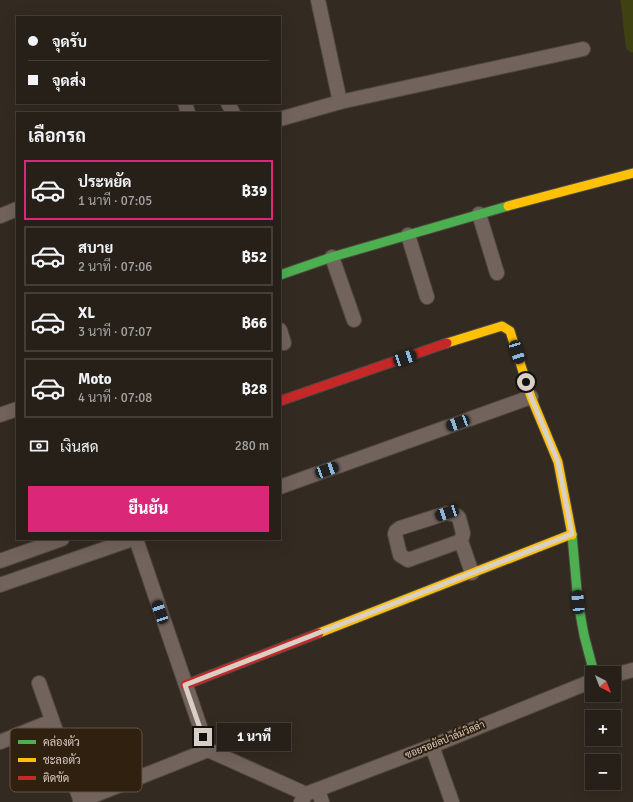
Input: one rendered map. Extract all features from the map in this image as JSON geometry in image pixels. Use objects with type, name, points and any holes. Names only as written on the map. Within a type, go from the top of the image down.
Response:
[{"type":"street","points":[[318,0],[340,102]]},
{"type":"street","points":[[281,119],[340,102],[583,49]]},
{"type":"street","points":[[281,275],[332,257],[479,214],[631,173]]},
{"type":"street","points":[[0,216],[16,209]]},
{"type":"street","points":[[479,214],[497,273]]},
{"type":"street","points":[[408,235],[427,297]]},
{"type":"street","points":[[332,257],[354,320]]},
{"type":"street","points":[[281,401],[480,332],[502,326],[507,328],[513,336],[531,397],[558,462],[572,534],[578,602],[584,635],[592,666]]},
{"type":"street","points":[[281,486],[531,397]]},
{"type":"street","points":[[0,415],[16,409]]},
{"type":"street","points":[[461,541],[408,560],[400,555],[394,534],[400,528],[451,513],[458,518],[463,533],[461,541],[472,573]]},
{"type":"street","points":[[185,685],[572,534]]},
{"type":"street","points":[[0,561],[59,540]]},
{"type":"street","points":[[0,585],[131,540]]},
{"type":"street","points":[[134,540],[208,750],[311,797]]},
{"type":"street","points":[[621,673],[633,670]]},
{"type":"street","points":[[39,683],[54,728]]},
{"type":"street","name":"ซอยรอยัลปาล์มวิลล่า","points":[[311,797],[585,684]]},
{"type":"street","points":[[35,728],[52,721]]},
{"type":"street","points":[[0,742],[10,738]]},
{"type":"street","points":[[432,746],[452,802]]},
{"type":"street","points":[[142,776],[208,750]]},
{"type":"street","points":[[80,801],[103,792]]},
{"type":"waterway","points":[[628,0],[633,45]]},
{"type":"traffic: fast","points":[[281,275],[332,257],[508,206]]},
{"type":"traffic: fast","points":[[572,535],[578,602],[584,635],[592,666]]},
{"type":"traffic: slow","points":[[508,206],[633,173]]},
{"type":"traffic: slow","points":[[447,343],[502,326],[510,331],[531,397],[558,462],[572,535]]},
{"type":"traffic: slow","points":[[319,633],[572,534]]},
{"type":"traffic: jam","points":[[281,401],[447,343]]},
{"type":"traffic: jam","points":[[185,685],[319,633]]},
{"type":"route","points":[[203,737],[185,685],[572,534],[558,462],[526,382]]}]
